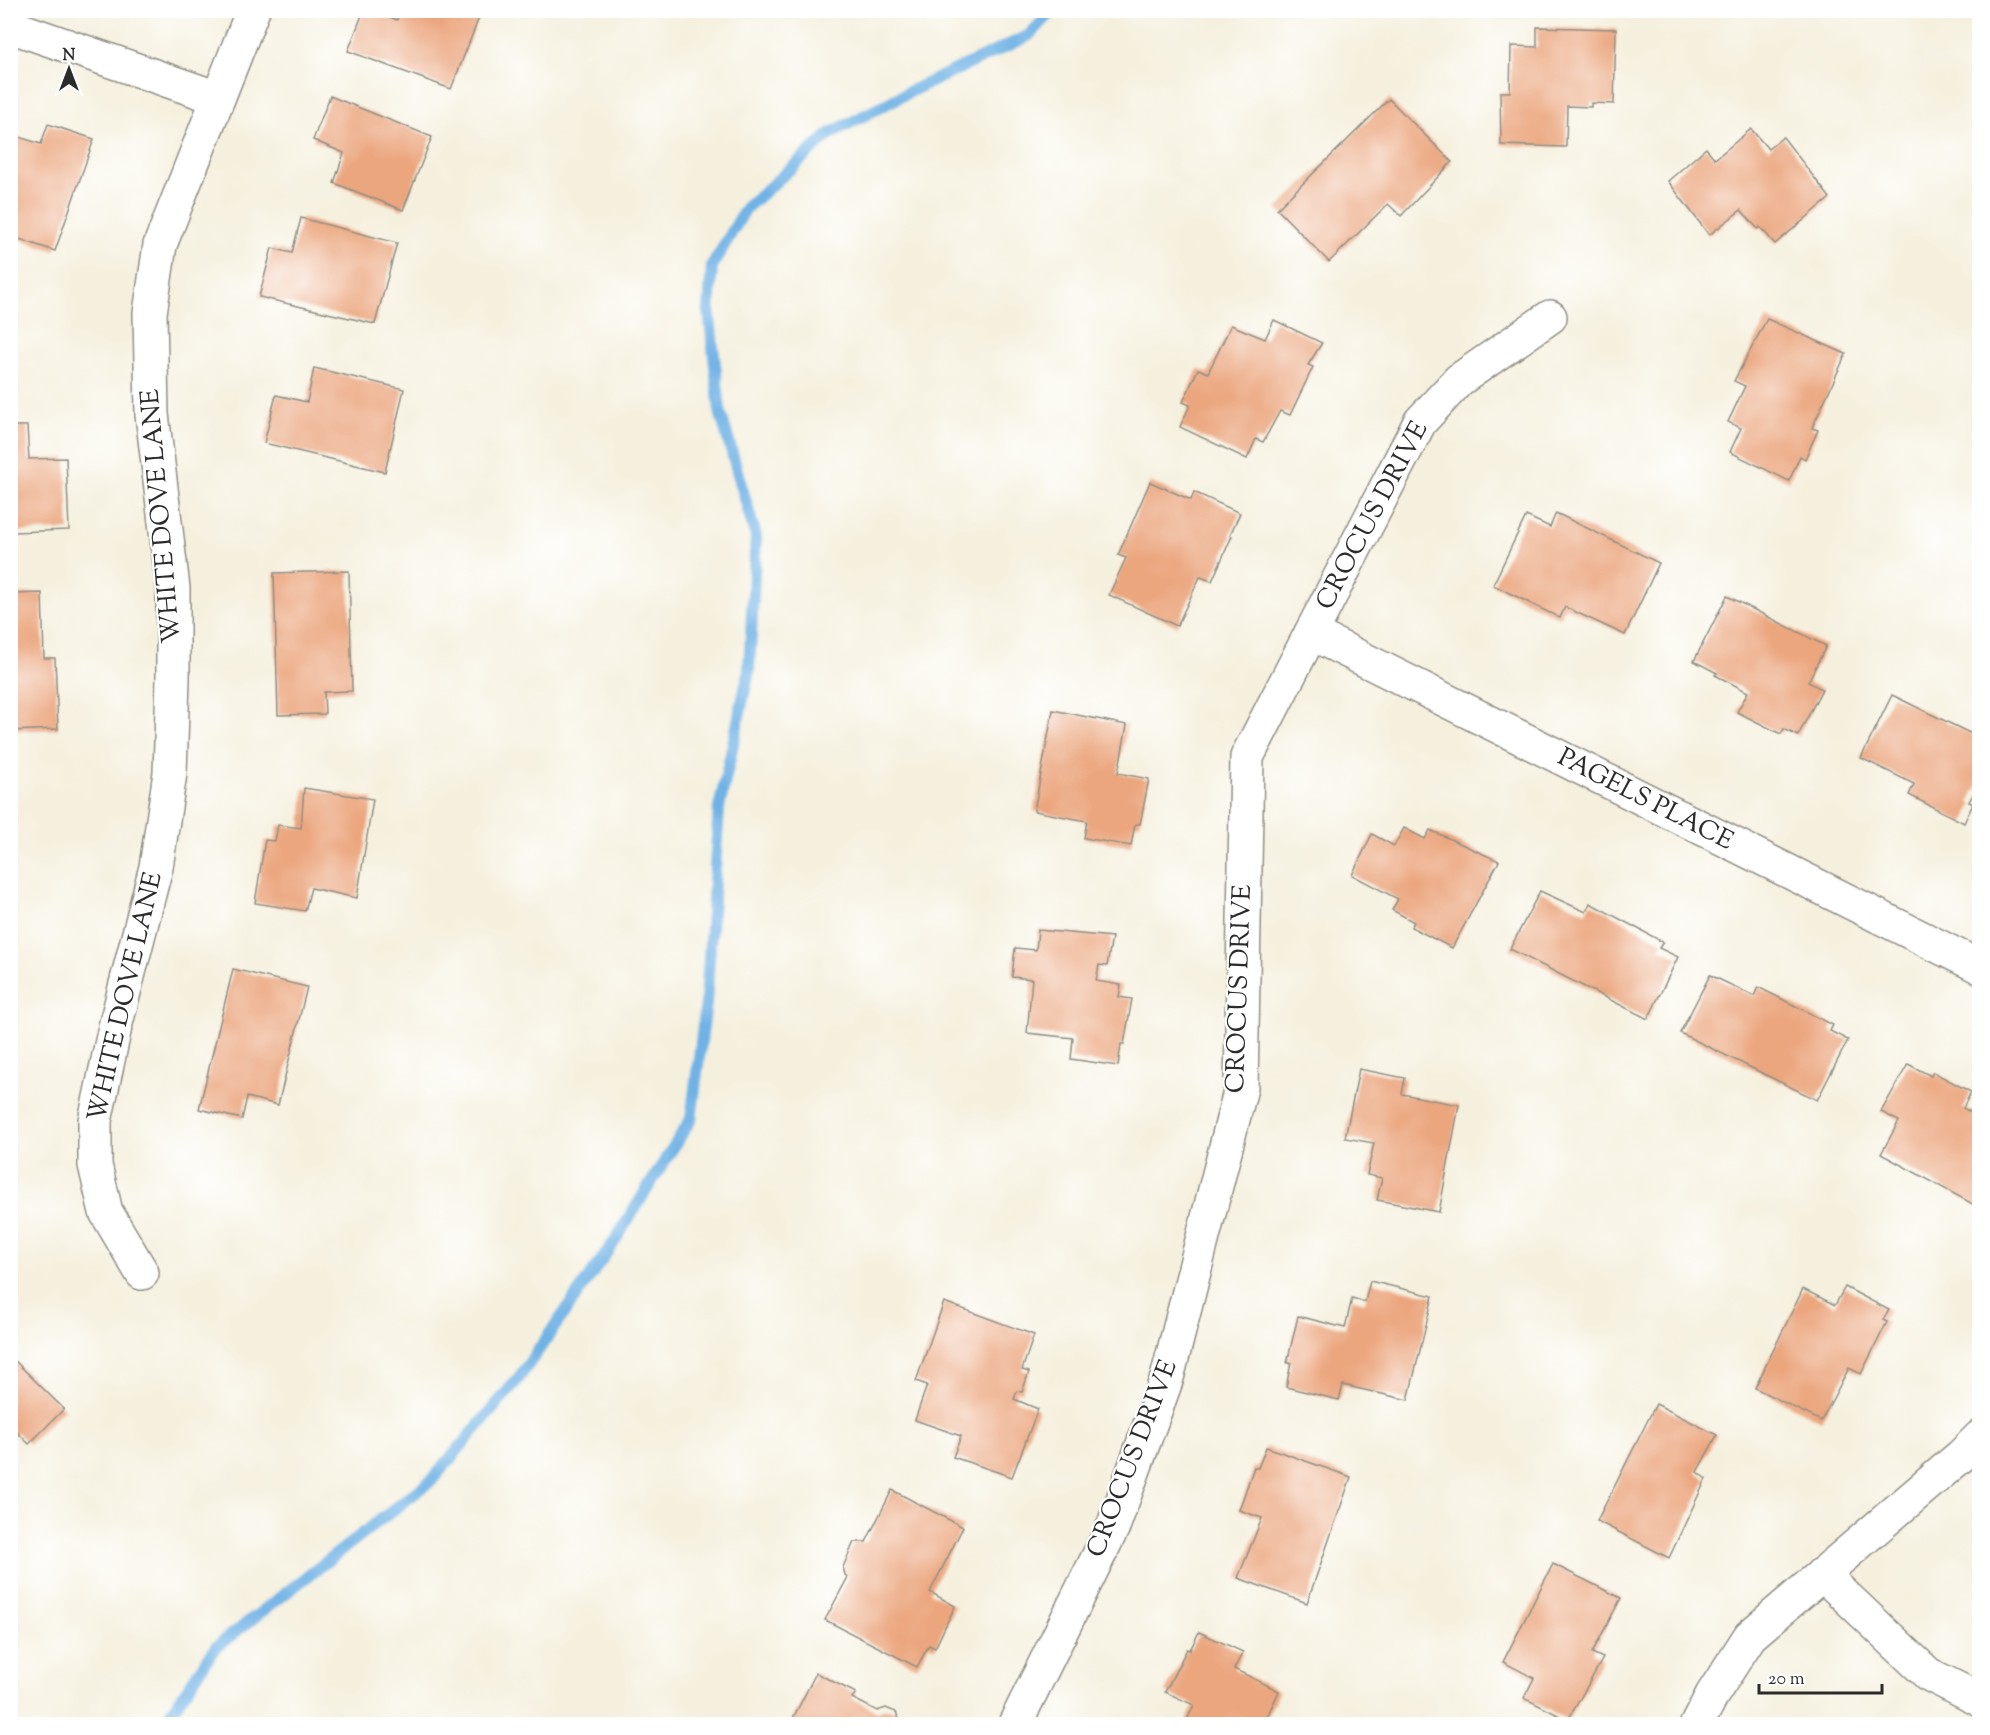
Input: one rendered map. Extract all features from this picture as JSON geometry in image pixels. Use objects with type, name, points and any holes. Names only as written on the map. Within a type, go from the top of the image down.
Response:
[{"type":"street","name":"WHITE DOVE LANE","points":[[142,1273],[106,1212],[95,1165],[95,1121],[115,1027],[156,867],[170,773],[173,588],[152,414],[150,313],[160,245],[253,10]]},
{"type":"street","points":[[10,26],[218,98]]},
{"type":"street","name":"CROCUS DRIVE","points":[[1016,1725],[1113,1527],[1167,1378],[1241,1088],[1246,757],[1420,422],[1459,380],[1550,317]]},
{"type":"street","name":"PAGELS PLACE","points":[[1311,633],[1980,967]]},
{"type":"street","points":[[1697,1725],[1712,1695],[1750,1636],[1962,1455],[1980,1437]]},
{"type":"street","points":[[1822,1574],[1928,1674],[1980,1700]]},
{"type":"building","points":[[364,10],[373,10],[397,20],[401,10],[470,10],[480,15],[451,89],[348,51]]},
{"type":"building","points":[[1537,27],[1616,29],[1614,104],[1591,103],[1591,107],[1567,106],[1566,147],[1501,145],[1500,92],[1510,92],[1511,46],[1537,47]]},
{"type":"building","points":[[330,96],[432,137],[403,210],[334,183],[344,153],[313,140]]},
{"type":"building","points":[[1389,99],[1452,162],[1401,216],[1388,204],[1329,262],[1277,209]]},
{"type":"building","points":[[48,124],[94,139],[55,251],[10,236],[10,134],[41,144]]},
{"type":"building","points":[[1751,129],[1768,149],[1783,137],[1830,198],[1775,244],[1741,210],[1709,235],[1668,181],[1706,148],[1715,159]]},
{"type":"building","points":[[301,218],[397,243],[375,324],[259,297],[272,248],[292,253]]},
{"type":"building","points":[[1767,319],[1846,354],[1812,428],[1818,430],[1805,459],[1800,456],[1789,481],[1730,452],[1741,428],[1728,422],[1745,386],[1734,381]]},
{"type":"building","points":[[1274,320],[1322,343],[1308,365],[1313,367],[1290,415],[1280,411],[1263,442],[1256,439],[1247,459],[1180,427],[1190,405],[1183,402],[1198,369],[1208,373],[1231,325],[1265,339]]},
{"type":"building","points":[[314,368],[404,389],[385,472],[264,443],[276,395],[307,402]]},
{"type":"building","points":[[10,426],[27,426],[29,459],[66,458],[69,530],[14,532],[13,516],[10,516]]},
{"type":"building","points":[[1150,482],[1191,500],[1194,492],[1240,513],[1212,581],[1200,577],[1177,626],[1109,595],[1126,558],[1118,555]]},
{"type":"building","points":[[1556,513],[1659,563],[1625,635],[1565,607],[1560,618],[1493,585],[1526,516],[1550,527]]},
{"type":"building","points":[[349,571],[352,691],[324,692],[325,714],[278,715],[274,573]]},
{"type":"building","points":[[42,593],[44,658],[55,658],[58,729],[10,731],[10,594]]},
{"type":"building","points":[[1727,596],[1826,646],[1808,682],[1822,689],[1798,736],[1784,729],[1781,734],[1737,712],[1748,692],[1694,661]]},
{"type":"building","points":[[1892,695],[1980,738],[1980,781],[1969,802],[1973,804],[1964,823],[1909,795],[1914,784],[1861,758]]},
{"type":"building","points":[[1053,710],[1127,725],[1118,773],[1149,779],[1140,824],[1135,824],[1131,846],[1084,838],[1087,821],[1034,811]]},
{"type":"building","points":[[304,788],[373,799],[357,898],[311,888],[305,911],[255,903],[265,840],[275,841],[278,825],[301,828]]},
{"type":"building","points":[[1404,828],[1425,839],[1430,830],[1499,861],[1452,948],[1411,927],[1414,922],[1392,910],[1398,899],[1352,875],[1372,834],[1394,846]]},
{"type":"building","points":[[1540,891],[1586,912],[1590,903],[1663,942],[1659,948],[1678,957],[1648,1019],[1510,949]]},
{"type":"building","points":[[1038,930],[1112,937],[1107,966],[1099,965],[1096,981],[1121,985],[1119,997],[1132,999],[1118,1066],[1071,1059],[1073,1038],[1027,1033],[1032,979],[1012,977],[1015,948],[1036,950]]},
{"type":"building","points":[[233,969],[307,987],[278,1105],[247,1097],[242,1119],[199,1109]]},
{"type":"building","points":[[1710,975],[1754,996],[1758,987],[1833,1025],[1830,1031],[1848,1040],[1817,1100],[1680,1033]]},
{"type":"building","points":[[1908,1064],[1931,1076],[1933,1072],[1971,1092],[1963,1108],[1980,1117],[1980,1208],[1881,1154],[1899,1121],[1881,1112]]},
{"type":"building","points":[[1359,1069],[1405,1078],[1402,1094],[1459,1105],[1439,1212],[1377,1200],[1382,1178],[1367,1175],[1374,1143],[1345,1138]]},
{"type":"building","points":[[1370,1281],[1433,1296],[1408,1400],[1343,1385],[1339,1400],[1286,1387],[1291,1363],[1287,1363],[1298,1316],[1345,1328],[1352,1298],[1365,1302]]},
{"type":"building","points":[[1845,1287],[1889,1310],[1883,1320],[1887,1322],[1861,1374],[1849,1368],[1821,1421],[1755,1388],[1803,1289],[1835,1305]]},
{"type":"building","points":[[944,1302],[1034,1335],[1022,1370],[1029,1372],[1022,1392],[1017,1391],[1014,1399],[1038,1409],[1012,1477],[953,1457],[961,1436],[915,1420],[927,1385],[916,1381]]},
{"type":"building","points":[[14,1360],[64,1409],[29,1444],[17,1432],[10,1439],[10,1364]]},
{"type":"building","points":[[1656,1404],[1717,1435],[1697,1472],[1706,1479],[1669,1558],[1597,1521]]},
{"type":"building","points":[[1266,1447],[1351,1477],[1307,1603],[1238,1578],[1262,1518],[1239,1510],[1254,1467],[1258,1468]]},
{"type":"building","points":[[892,1490],[963,1527],[930,1592],[955,1606],[935,1648],[929,1645],[917,1667],[825,1620],[848,1577],[843,1567],[854,1542],[866,1542]]},
{"type":"building","points":[[1553,1564],[1621,1598],[1592,1653],[1603,1658],[1568,1720],[1524,1698],[1534,1678],[1503,1662]]},
{"type":"building","points":[[1199,1632],[1243,1652],[1234,1669],[1279,1691],[1267,1717],[1277,1722],[1276,1724],[1185,1724],[1194,1705],[1165,1692],[1187,1649],[1190,1650]]},
{"type":"building","points":[[816,1673],[856,1693],[852,1698],[877,1711],[886,1708],[896,1712],[899,1719],[898,1724],[790,1724]]},
{"type":"waterway","points":[[163,1724],[216,1647],[432,1480],[518,1379],[612,1245],[691,1119],[706,1003],[719,808],[749,671],[756,537],[720,411],[709,310],[712,266],[746,208],[831,133],[909,92],[1028,36],[1054,10]]}]
